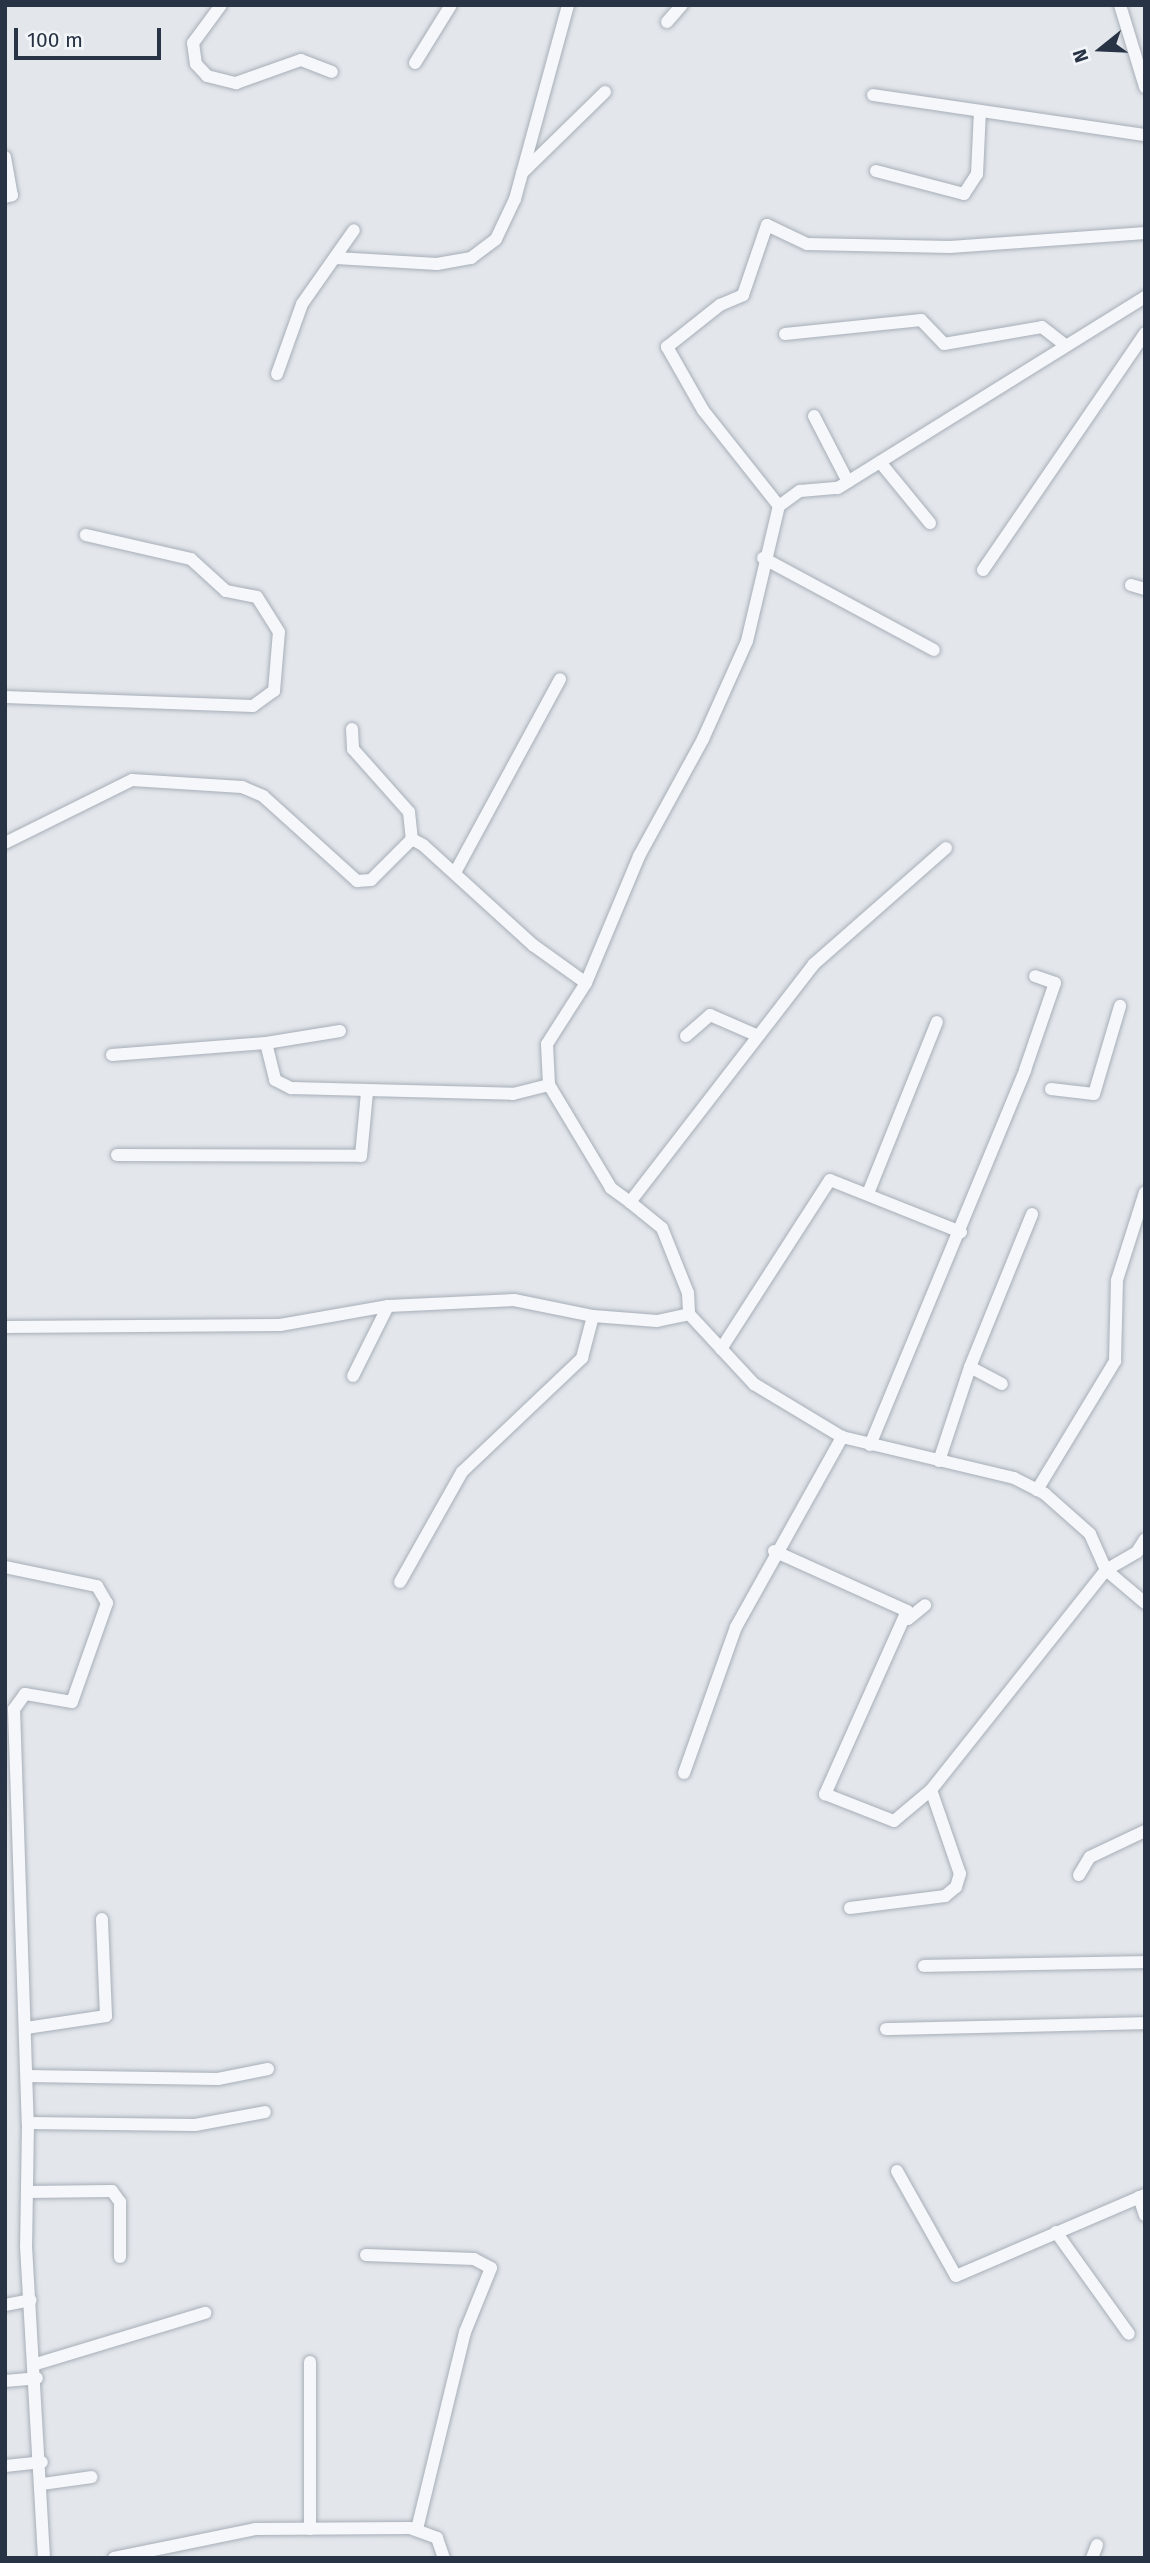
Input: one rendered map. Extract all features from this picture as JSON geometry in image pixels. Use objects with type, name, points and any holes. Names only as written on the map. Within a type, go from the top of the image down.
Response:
[{"type":"street","points":[[221,5],[193,43],[196,64],[207,76],[236,83],[301,60],[332,72]]},
{"type":"street","points":[[415,63],[451,5]]},
{"type":"street","points":[[336,258],[437,264],[471,258],[508,221],[568,5]]},
{"type":"street","points":[[667,22],[682,5]]},
{"type":"street","points":[[1120,5],[1127,46],[1145,87]]},
{"type":"street","points":[[522,173],[605,92]]},
{"type":"street","points":[[873,95],[1145,135]]},
{"type":"street","points":[[876,170],[964,194],[977,174],[980,111]]},
{"type":"street","points":[[5,157],[12,195],[5,197]]},
{"type":"street","points":[[779,506],[703,410],[667,347],[720,304],[743,295],[767,225],[807,244],[950,247],[1145,233]]},
{"type":"street","points":[[277,374],[302,304],[354,230]]},
{"type":"street","points":[[1145,297],[1064,344],[848,482],[824,493],[800,491],[779,506],[763,558],[747,641],[704,739],[639,856],[586,983],[547,1044],[549,1085],[611,1188],[662,1228],[688,1293],[689,1314],[754,1384],[842,1437],[939,1461],[1037,1490],[1090,1534],[1106,1570],[1145,1603]]},
{"type":"street","points":[[785,334],[921,320],[944,344],[1042,327],[1064,344]]},
{"type":"street","points":[[983,570],[1145,333]]},
{"type":"street","points":[[814,416],[848,482]]},
{"type":"street","points":[[880,462],[930,523]]},
{"type":"street","points":[[5,697],[253,706],[274,691],[279,632],[257,597],[226,591],[191,559],[86,536]]},
{"type":"street","points":[[763,558],[934,650]]},
{"type":"street","points":[[1131,585],[1145,589]]},
{"type":"street","points":[[457,869],[560,679]]},
{"type":"street","points":[[352,729],[353,749],[409,812],[412,839],[457,869],[533,945],[586,983]]},
{"type":"street","points":[[5,843],[132,780],[255,790],[364,883],[412,839]]},
{"type":"street","points":[[630,1202],[814,964],[946,848]]},
{"type":"street","points":[[870,1445],[961,1232],[1055,983],[1035,976]]},
{"type":"street","points":[[1051,1090],[1094,1094],[1119,1006]]},
{"type":"street","points":[[686,1036],[710,1015],[758,1036]]},
{"type":"street","points":[[869,1191],[937,1022]]},
{"type":"street","points":[[112,1055],[266,1043],[340,1031]]},
{"type":"street","points":[[266,1043],[271,1072],[282,1085],[367,1093],[513,1094],[549,1085]]},
{"type":"street","points":[[117,1156],[361,1156],[367,1093]]},
{"type":"street","points":[[721,1349],[830,1180],[869,1191],[961,1232]]},
{"type":"street","points":[[1037,1490],[1115,1361],[1117,1280],[1145,1192]]},
{"type":"street","points":[[939,1461],[970,1367],[1032,1214]]},
{"type":"street","points":[[5,1327],[280,1325],[388,1306],[514,1300],[593,1316],[657,1321],[689,1314]]},
{"type":"street","points":[[353,1376],[388,1306]]},
{"type":"street","points":[[400,1582],[462,1472],[582,1358],[593,1316]]},
{"type":"street","points":[[970,1367],[1002,1384]]},
{"type":"street","points":[[684,1773],[736,1628],[774,1551],[842,1437]]},
{"type":"street","points":[[925,1605],[908,1619],[825,1794],[894,1821],[931,1790],[1106,1570],[1137,1552],[1145,1539]]},
{"type":"street","points":[[774,1551],[903,1606],[908,1619]]},
{"type":"street","points":[[5,1567],[97,1586],[107,1603],[72,1702],[25,1694],[15,1702],[26,2028],[27,2192],[44,2558]]},
{"type":"street","points":[[850,1908],[945,1896],[956,1887],[960,1874],[931,1790]]},
{"type":"street","points":[[1079,1875],[1090,1857],[1145,1831]]},
{"type":"street","points":[[26,2028],[106,2016],[102,1919]]},
{"type":"street","points":[[924,1966],[1145,1962]]},
{"type":"street","points":[[886,2029],[1145,2023]]},
{"type":"street","points":[[27,2076],[218,2079],[268,2069]]},
{"type":"street","points":[[28,2123],[195,2124],[265,2112]]},
{"type":"street","points":[[897,2171],[956,2276],[1142,2196],[1145,2215]]},
{"type":"street","points":[[27,2192],[112,2191],[120,2202],[120,2257]]},
{"type":"street","points":[[1056,2232],[1129,2334]]},
{"type":"street","points":[[366,2255],[474,2259],[491,2268],[465,2332],[417,2529]]},
{"type":"street","points":[[5,2305],[31,2300]]},
{"type":"street","points":[[36,2364],[205,2314]]},
{"type":"street","points":[[310,2362],[310,2529]]},
{"type":"street","points":[[5,2381],[37,2378]]},
{"type":"street","points":[[5,2466],[41,2462]]},
{"type":"street","points":[[42,2484],[92,2477]]},
{"type":"street","points":[[114,2558],[224,2533],[310,2529],[417,2529],[437,2538],[444,2558]]},
{"type":"street","points":[[1093,2558],[1097,2544]]}]
